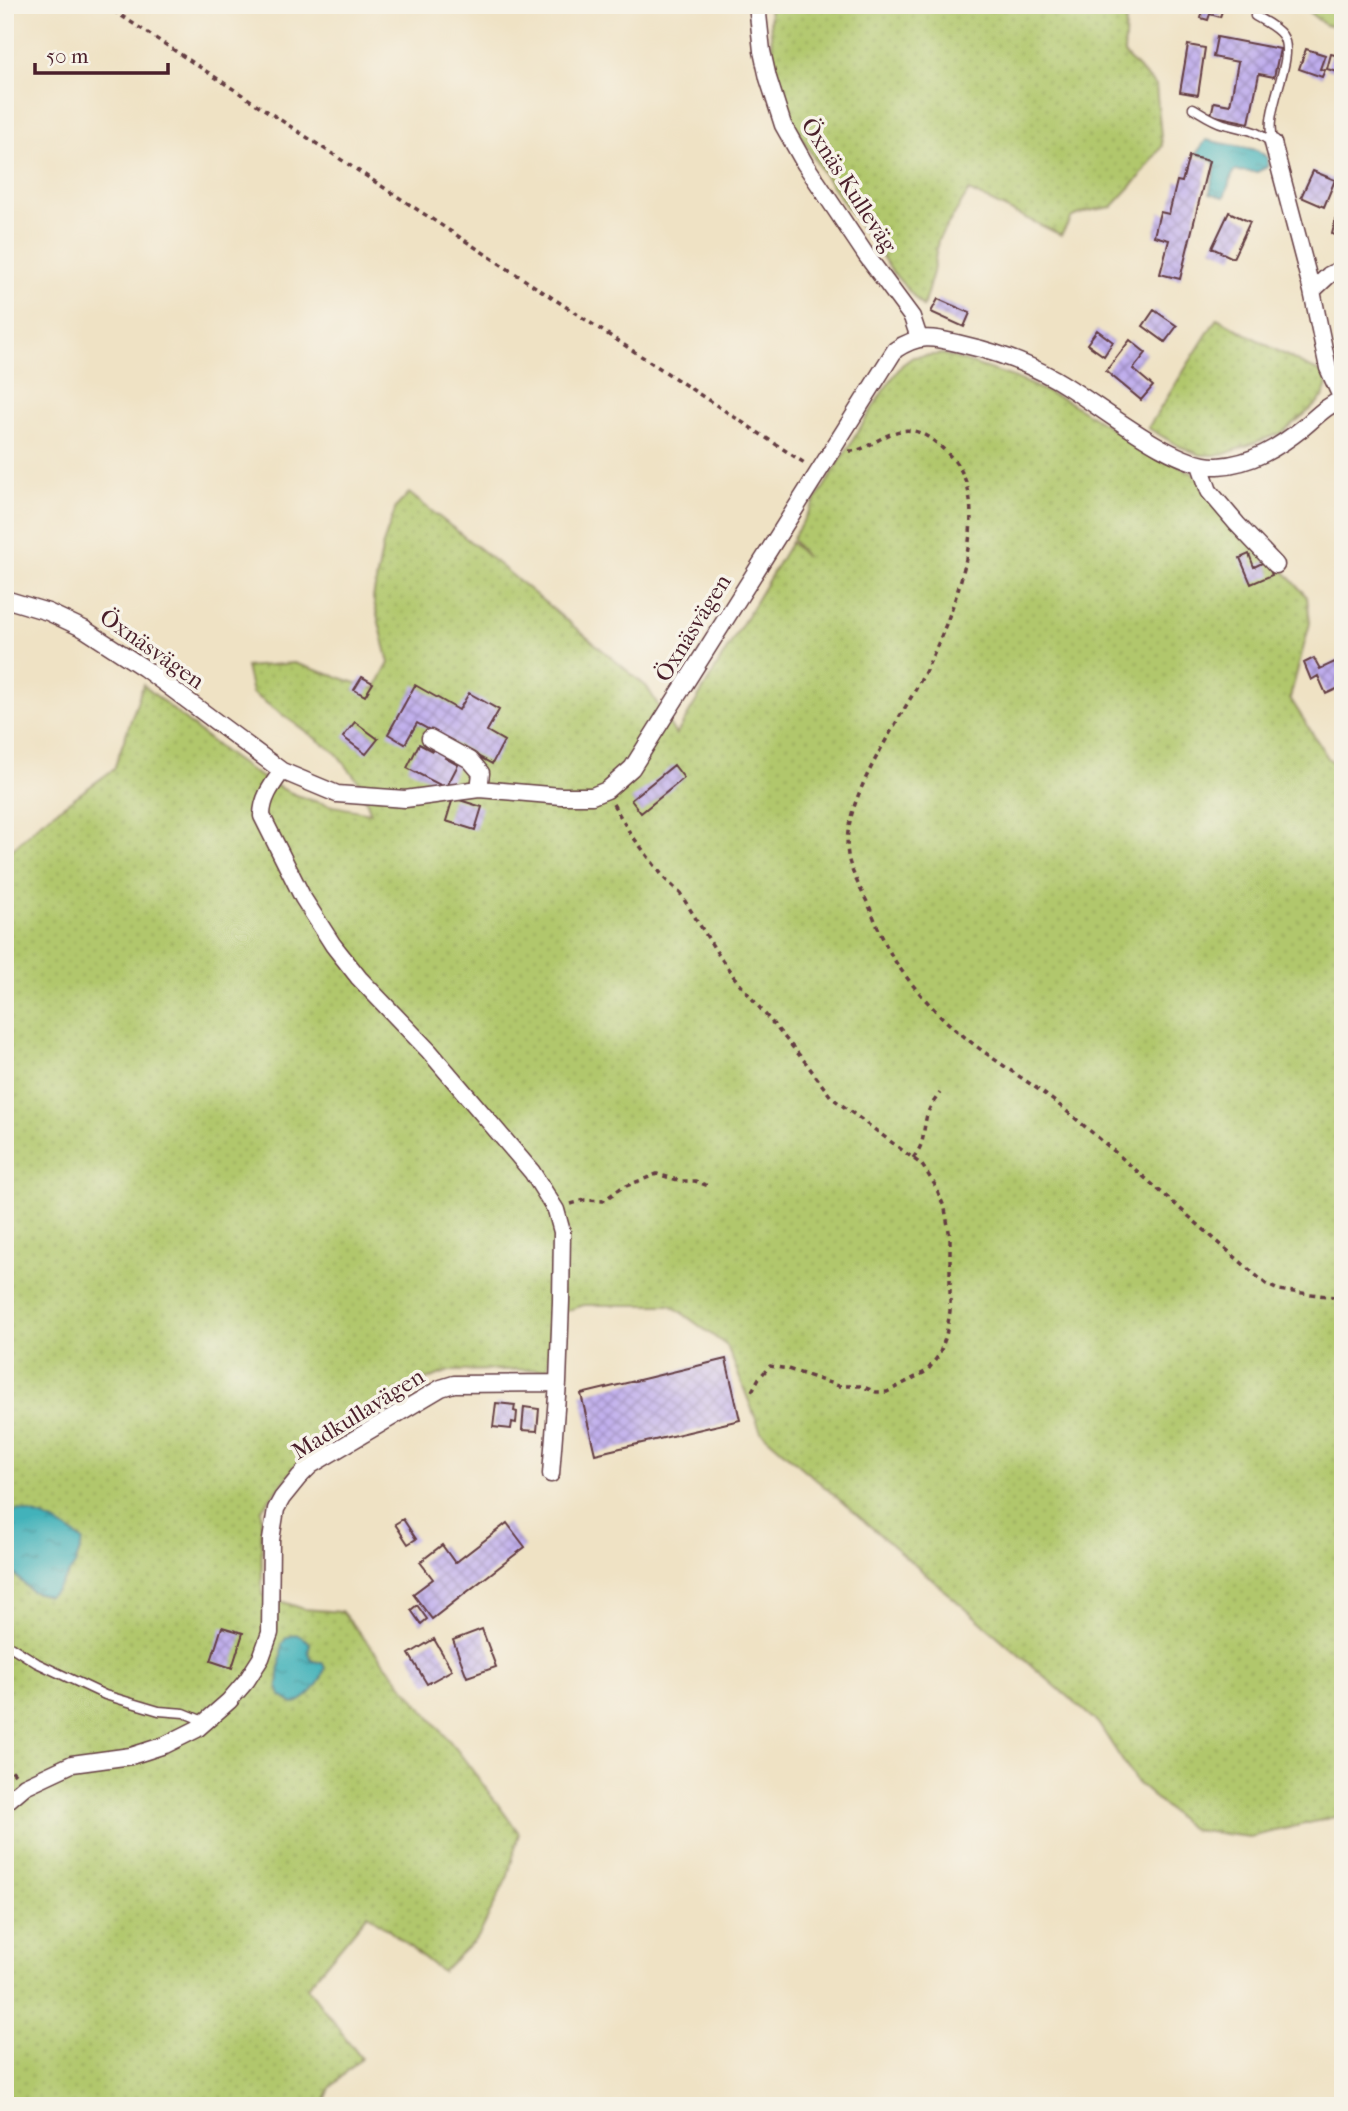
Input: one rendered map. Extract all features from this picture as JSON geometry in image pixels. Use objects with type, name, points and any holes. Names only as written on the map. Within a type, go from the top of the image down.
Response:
[{"type":"street","name":"Öxnäs Kulleväg","points":[[757,5],[762,51],[783,125],[805,164],[912,317],[919,338]]},
{"type":"street","points":[[919,338],[932,337],[973,347],[1041,371],[1163,449],[1200,465],[1218,466],[1259,457],[1280,445],[1328,406],[1342,399],[1328,368],[1312,291],[1273,143]]},
{"type":"street","points":[[1312,291],[1329,275],[1343,268]]},
{"type":"street","name":"Öxnäsvägen","points":[[5,599],[48,612],[84,629],[144,668],[282,771],[337,794],[405,799],[479,789],[592,796],[607,790],[632,768],[895,350],[919,338]]},
{"type":"street","points":[[1200,465],[1209,491],[1276,565]]},
{"type":"street","points":[[430,738],[470,760],[481,774],[479,789]]},
{"type":"street","points":[[282,771],[266,795],[262,816],[317,922],[359,978],[429,1051],[532,1172],[556,1210],[562,1232],[558,1383],[551,1474]]},
{"type":"street","name":"Madkullavägen","points":[[5,1803],[25,1786],[72,1764],[131,1756],[165,1745],[197,1730],[229,1701],[261,1658],[270,1633],[272,1525],[276,1509],[299,1476],[311,1465],[441,1388],[464,1384],[558,1383]]},
{"type":"lane","points":[[1255,16],[1283,36],[1287,46],[1269,127],[1273,143]]},
{"type":"lane","points":[[1193,108],[1225,124],[1253,130],[1273,143]]},
{"type":"lane","points":[[10,1646],[60,1675],[105,1695],[159,1711],[184,1713],[206,1721]]},
{"type":"path","points":[[105,5],[818,472]]},
{"type":"path","points":[[834,446],[843,451],[856,452],[899,431],[924,434],[958,464],[966,479],[971,504],[971,532],[966,564],[948,614],[928,667],[887,737],[857,799],[847,835],[848,857],[894,960],[910,981],[960,1033],[1061,1107],[1266,1283],[1278,1290],[1343,1298]]},
{"type":"path","points":[[607,790],[630,833],[680,893],[699,927],[734,977],[831,1097],[922,1165],[935,1185],[945,1209],[950,1237],[950,1311],[946,1336],[933,1364],[922,1374],[887,1392],[839,1386],[771,1366],[759,1378],[752,1391]]},
{"type":"path","points":[[913,1158],[923,1146],[926,1119],[930,1107],[940,1093]]},
{"type":"path","points":[[556,1210],[575,1202],[603,1201],[621,1188],[657,1174],[712,1187]]},
{"type":"green space","points":[[769,5],[1127,5],[1124,54],[1156,86],[1162,146],[1139,178],[1112,207],[1072,217],[1061,235],[969,191],[938,240],[933,272],[923,307],[895,275],[825,176],[788,114],[777,75]]},
{"type":"green space","points":[[1300,5],[1343,5],[1343,28],[1325,25]]},
{"type":"green space","points":[[1217,318],[1323,373],[1327,383],[1323,397],[1281,433],[1222,455],[1201,455],[1148,428]]},
{"type":"green space","points":[[943,354],[1013,377],[1067,401],[1129,439],[1205,480],[1307,597],[1310,623],[1290,698],[1328,758],[1343,771],[1343,1815],[1250,1837],[1192,1830],[1137,1783],[1098,1723],[761,1432],[727,1346],[671,1305],[584,1305],[551,1316],[548,1369],[449,1371],[387,1395],[314,1443],[261,1510],[262,1595],[304,1609],[342,1612],[458,1751],[519,1833],[508,1876],[479,1936],[442,1972],[368,1914],[307,1987],[361,2058],[330,2088],[323,2106],[5,2106],[5,1565],[31,1591],[79,1550],[83,1541],[18,1510],[5,1516],[5,856],[42,821],[114,769],[143,685],[231,757],[268,781],[307,799],[371,813],[359,782],[336,753],[252,693],[246,667],[294,663],[375,689],[389,663],[373,598],[383,544],[396,507],[409,493],[647,687],[676,735],[791,542],[806,557],[792,539],[883,391],[902,365],[913,357]]},
{"type":"water","points":[[1206,140],[1257,150],[1268,158],[1267,167],[1257,172],[1234,171],[1224,197],[1210,193],[1215,164],[1196,154]]},
{"type":"water","points":[[18,1510],[52,1521],[83,1541],[75,1565],[56,1591],[48,1596],[31,1591],[5,1565],[5,1516]]},
{"type":"water","points":[[296,1634],[310,1644],[310,1658],[322,1662],[325,1668],[314,1690],[294,1704],[281,1696],[278,1686],[282,1644],[286,1638]]},
{"type":"building","points":[[1193,5],[1224,5],[1220,17],[1210,14],[1208,20],[1201,18],[1202,12],[1192,9]]},
{"type":"building","points":[[1217,37],[1280,49],[1274,77],[1259,74],[1249,123],[1211,115],[1214,102],[1230,105],[1238,62],[1213,57]]},
{"type":"building","points":[[1188,45],[1205,48],[1198,95],[1180,92]]},
{"type":"building","points":[[1306,49],[1325,55],[1320,69],[1325,70],[1322,77],[1299,69]]},
{"type":"building","points":[[1331,54],[1343,57],[1338,72],[1327,69]]},
{"type":"building","points":[[1189,156],[1209,161],[1180,279],[1160,274],[1169,240],[1154,236],[1160,212],[1169,214],[1177,181],[1182,182]]},
{"type":"building","points":[[1313,171],[1335,180],[1324,207],[1301,197]]},
{"type":"building","points":[[1229,212],[1250,222],[1233,258],[1212,248]]},
{"type":"building","points":[[1337,214],[1343,215],[1343,237],[1332,234]]},
{"type":"building","points":[[938,299],[970,313],[964,327],[931,312]]},
{"type":"building","points":[[1154,310],[1177,326],[1165,342],[1143,326]]},
{"type":"building","points":[[1097,330],[1113,342],[1104,356],[1087,344]]},
{"type":"building","points":[[1130,340],[1146,353],[1133,369],[1153,386],[1141,400],[1106,371]]},
{"type":"building","points":[[1249,554],[1254,567],[1266,561],[1272,575],[1251,584],[1240,558]]},
{"type":"building","points":[[1314,658],[1320,669],[1339,660],[1343,668],[1343,686],[1326,694],[1318,676],[1311,680],[1304,663]]},
{"type":"building","points":[[362,677],[373,683],[365,696],[354,690]]},
{"type":"building","points":[[415,685],[459,710],[469,693],[499,710],[487,731],[504,741],[492,764],[417,723],[405,744],[388,734]]},
{"type":"building","points":[[355,722],[378,739],[366,754],[343,737]]},
{"type":"building","points":[[419,744],[447,755],[445,758],[458,765],[446,788],[407,768]]},
{"type":"building","points":[[674,765],[684,778],[641,813],[631,800]]},
{"type":"building","points":[[453,798],[482,807],[475,830],[446,821]]},
{"type":"building","points":[[726,1359],[740,1420],[595,1454],[581,1394]]},
{"type":"building","points":[[496,1403],[515,1405],[516,1423],[512,1422],[511,1429],[493,1427]]},
{"type":"building","points":[[524,1407],[539,1409],[537,1431],[522,1430]]},
{"type":"building","points":[[403,1519],[416,1539],[408,1544],[395,1524]]},
{"type":"building","points":[[507,1523],[525,1547],[432,1619],[413,1594],[433,1579],[420,1562],[442,1545],[455,1563]]},
{"type":"building","points":[[417,1605],[427,1619],[421,1624],[411,1610]]},
{"type":"building","points":[[222,1627],[243,1633],[232,1668],[211,1661]]},
{"type":"building","points":[[482,1629],[496,1667],[467,1677],[453,1640]]},
{"type":"building","points":[[434,1639],[452,1670],[427,1684],[409,1654]]}]
